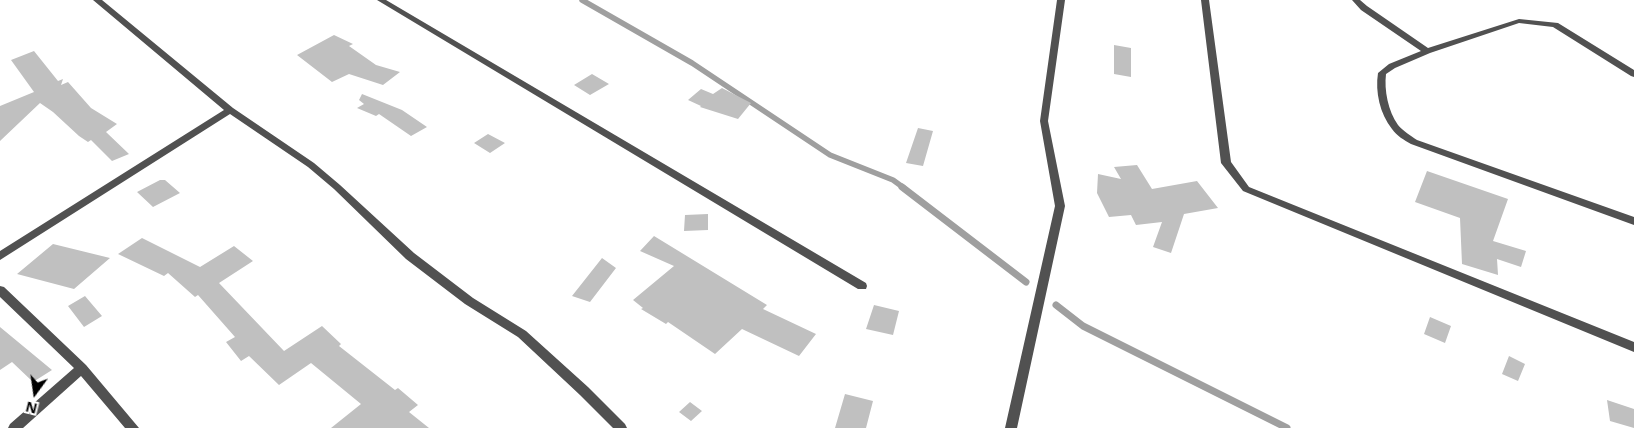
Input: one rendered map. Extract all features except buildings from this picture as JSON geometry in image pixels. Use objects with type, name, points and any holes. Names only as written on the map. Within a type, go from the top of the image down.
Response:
[{"type":"street","points":[[97,0],[230,110],[337,187],[410,256],[462,296],[522,334],[621,428]]},
{"type":"street","points":[[380,0],[862,286]]},
{"type":"street","points":[[1011,428],[1060,206],[1044,121],[1060,0]]},
{"type":"street","points":[[1205,0],[1226,163],[1246,189],[1634,347]]},
{"type":"street","points":[[1356,0],[1364,8],[1427,50]]},
{"type":"street","points":[[1634,74],[1555,25],[1533,21],[1519,21],[1427,50],[1392,66],[1382,73],[1380,83],[1393,124],[1401,134],[1414,142],[1634,221]]},
{"type":"street","points":[[0,256],[230,110]]},
{"type":"street","points":[[0,290],[82,368],[133,428]]},
{"type":"street","points":[[14,428],[82,368]]},
{"type":"waterway","points":[[582,0],[692,63],[830,155],[893,180],[904,188]]},
{"type":"waterway","points":[[902,187],[1026,282]]},
{"type":"waterway","points":[[1056,305],[1083,326],[1287,428]]}]
